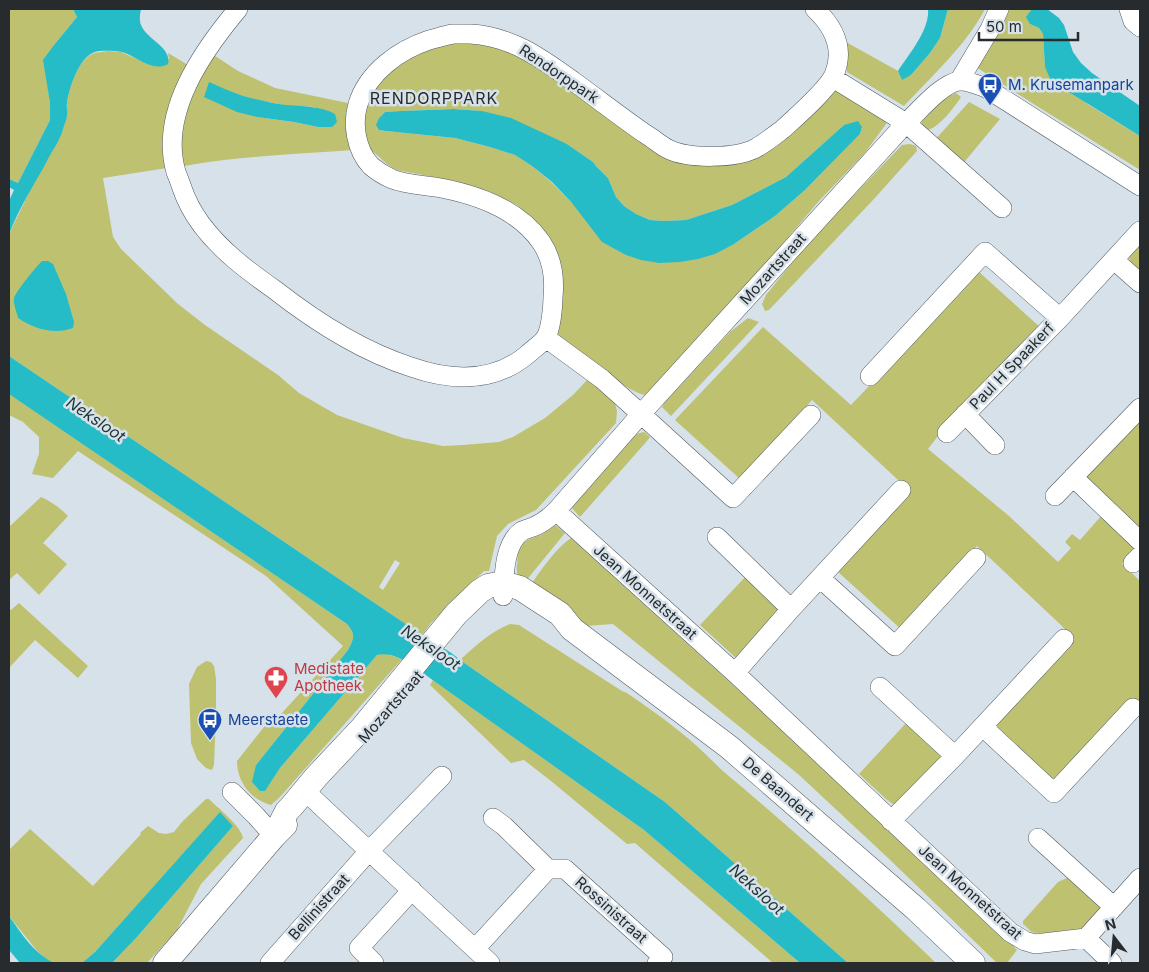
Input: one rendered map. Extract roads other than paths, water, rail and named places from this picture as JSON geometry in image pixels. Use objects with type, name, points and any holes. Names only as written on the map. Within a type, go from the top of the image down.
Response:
[{"type":"main road","name":"Mozartstraat","points":[[165,963],[274,836],[288,811],[308,794],[363,727],[440,642],[456,614],[480,591],[488,586],[503,590]]},
{"type":"main road","name":"De Baandert","points":[[503,590],[520,588],[560,614],[572,629],[729,746],[916,909],[973,963]]},
{"type":"street","points":[[238,9],[202,56],[182,93],[173,130],[175,169],[185,196],[200,222],[218,244],[280,295],[360,346],[392,361],[424,372],[451,376],[480,377],[500,371],[518,362],[546,338],[602,380],[734,498],[811,415]]},
{"type":"street","name":"Rendorppark","points":[[546,338],[553,302],[553,270],[540,240],[525,224],[509,213],[480,199],[444,189],[397,181],[370,165],[362,151],[356,133],[356,113],[362,92],[376,74],[399,54],[426,41],[454,34],[482,35],[516,44],[536,55],[669,150],[702,157],[729,156],[754,150],[781,130],[833,78],[839,56],[838,45],[828,22],[815,9]]},
{"type":"street","points":[[999,9],[990,29],[959,81],[973,83],[986,88],[1140,186]]},
{"type":"street","points":[[1129,9],[1132,21],[1140,27]]},
{"type":"street","points":[[833,78],[906,123],[1002,208]]},
{"type":"street","name":"Mozartstraat","points":[[503,590],[508,549],[515,536],[523,530],[546,520],[556,511],[641,414],[906,123],[944,87],[959,81]]},
{"type":"street","name":"Paul H Spaakerf","points":[[947,433],[1060,318],[1140,231]]},
{"type":"street","points":[[870,376],[986,252],[1060,318]]},
{"type":"street","points":[[1114,260],[1140,284]]},
{"type":"street","points":[[1055,496],[1140,408]]},
{"type":"street","name":"Paul H Spaakerf","points":[[965,414],[995,445]]},
{"type":"street","points":[[1073,477],[1140,541]]},
{"type":"street","points":[[735,673],[791,609],[901,490]]},
{"type":"street","name":"Jean Monnetstraat","points":[[556,511],[735,673],[1010,932],[1024,941],[1035,944],[1086,938]]},
{"type":"street","points":[[717,538],[791,609]]},
{"type":"street","points":[[820,578],[895,646],[976,558]]},
{"type":"street","points":[[892,821],[983,727],[1064,639]]},
{"type":"street","points":[[880,687],[955,756]]},
{"type":"street","points":[[983,727],[1054,793],[1133,708]]},
{"type":"street","points":[[369,851],[442,776]]},
{"type":"street","points":[[232,792],[274,836]]},
{"type":"street","points":[[308,794],[490,963]]},
{"type":"street","points":[[475,949],[548,869],[494,818]]},
{"type":"street","points":[[1038,838],[1114,907]]},
{"type":"street","name":"Bellinistraat","points":[[270,963],[369,851]]},
{"type":"street","name":"Rossinistraat","points":[[548,869],[565,869],[663,957],[657,963]]},
{"type":"street","points":[[1112,963],[1086,938],[1140,878]]},
{"type":"street","points":[[374,963],[359,948],[412,890]]},
{"type":"water","points":[[73,9],[141,9],[141,25],[148,35],[163,48],[168,58],[168,64],[162,66],[151,65],[122,52],[112,51],[95,52],[84,60],[70,89],[67,118],[60,138],[9,234],[9,201],[14,190],[9,187],[9,179],[18,183],[50,120],[50,103],[43,60],[77,17]]},
{"type":"water","points":[[928,9],[948,9],[940,38],[911,75],[902,80],[898,71],[926,25]]},
{"type":"water","points":[[1032,9],[1047,9],[1059,18],[1064,25],[1073,52],[1081,63],[1092,73],[1140,106],[1140,136],[1051,81],[1045,67],[1043,34],[1039,28],[1030,24],[1026,17]]},
{"type":"water","points":[[209,82],[253,99],[323,109],[335,114],[337,122],[332,127],[318,127],[237,112],[204,97]]},
{"type":"water","points":[[454,109],[482,111],[511,118],[567,144],[593,162],[608,178],[616,197],[624,206],[650,220],[664,221],[686,220],[732,205],[786,177],[844,125],[858,121],[862,127],[860,134],[805,190],[775,216],[734,244],[715,254],[698,259],[659,263],[626,255],[602,242],[572,203],[552,182],[515,155],[455,138],[379,130],[376,125],[379,118],[385,112]]},
{"type":"water","points":[[42,261],[48,261],[53,264],[66,294],[74,322],[73,328],[59,331],[45,330],[18,318],[14,298],[31,273]]},
{"type":"water","name":"Neksloot","points":[[9,356],[422,635],[452,653],[665,802],[848,963],[800,963],[644,830],[416,668],[404,660],[391,655],[377,655],[280,768],[265,791],[260,791],[252,782],[256,765],[348,650],[353,639],[352,631],[347,624],[9,394]]},
{"type":"water","points":[[220,812],[233,826],[137,937],[112,963],[82,963],[95,952]]},
{"type":"water","points":[[9,916],[35,949],[55,963],[20,963],[9,950]]},
{"type":"place","name":"M. Krusemanpark","points":[[990,106]]},
{"type":"place","name":"Medistate Apotheek","points":[[276,699]]},
{"type":"place","name":"Meerstaete","points":[[210,741]]},
{"type":"district","name":"RENDORPPARK","points":[[434,98]]}]
